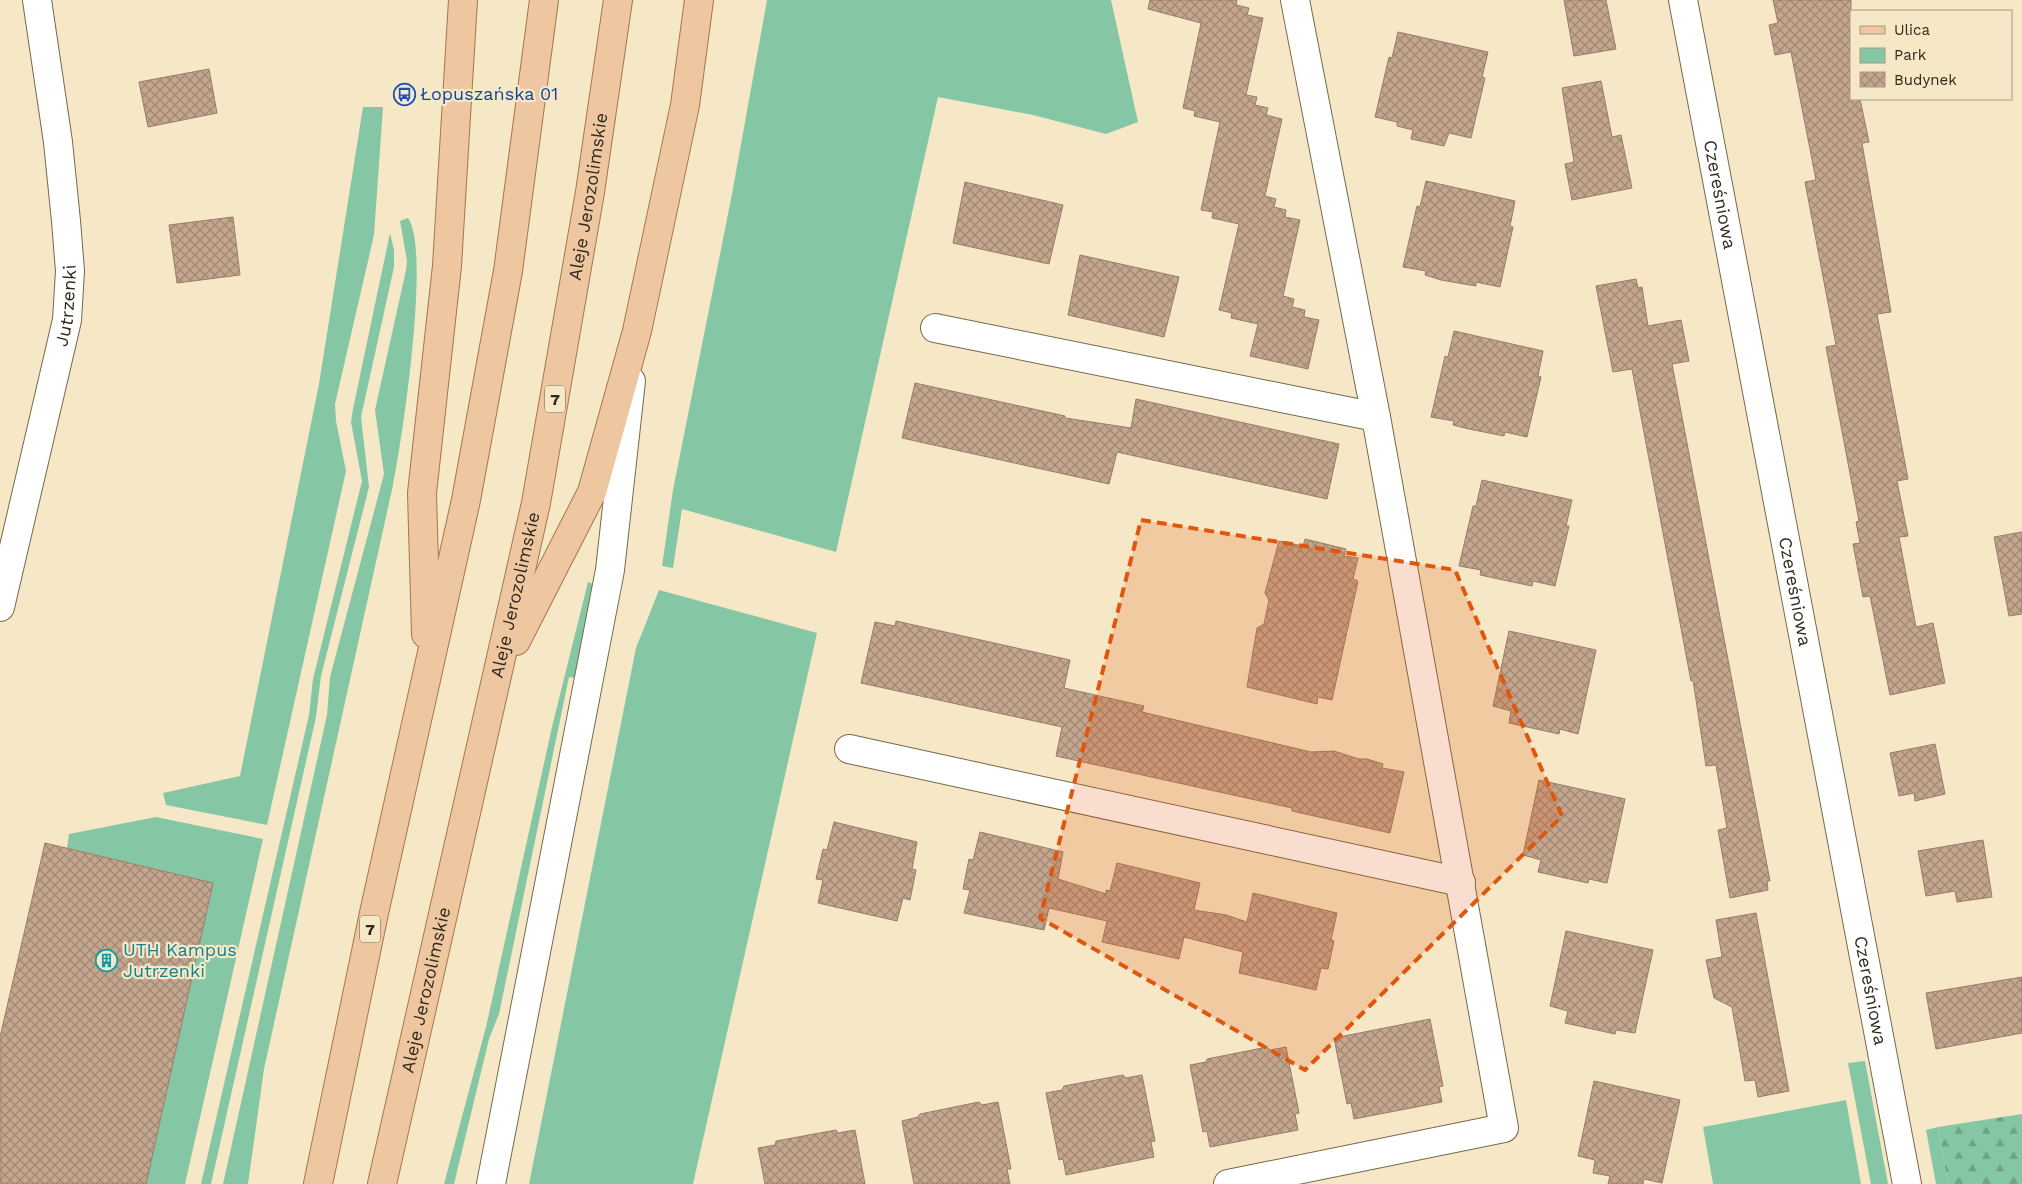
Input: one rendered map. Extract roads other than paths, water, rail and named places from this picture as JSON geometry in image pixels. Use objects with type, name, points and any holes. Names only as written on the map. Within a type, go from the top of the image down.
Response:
[{"type":"main road","points":[[427,676],[422,493],[447,266],[464,0]]},
{"type":"main road","name":"7","points":[[318,1184],[374,913],[466,500],[508,272],[544,0]]},
{"type":"main road","name":"Aleje Jerozolimskie","points":[[382,1184],[498,678],[536,503],[590,192],[618,0]]},
{"type":"main road","points":[[498,678],[592,492],[637,332],[685,105],[699,0]]},
{"type":"street","name":"Jutrzenki","points":[[0,607],[66,320],[70,271],[58,142],[37,0]]},
{"type":"street","points":[[1228,1184],[1504,1128],[1376,417],[1295,0]]},
{"type":"street","name":"Czereśniowa","points":[[1683,0],[1906,1184]]},
{"type":"street","points":[[935,328],[1376,417]]},
{"type":"street","points":[[491,1184],[610,570],[637,332]]},
{"type":"street","points":[[849,749],[1461,882]]},
{"type":"place","name":"Łopuszańska 01","points":[[404,94]]},
{"type":"place","name":"UTH Kampus Jutrzenki","points":[[107,960]]}]
